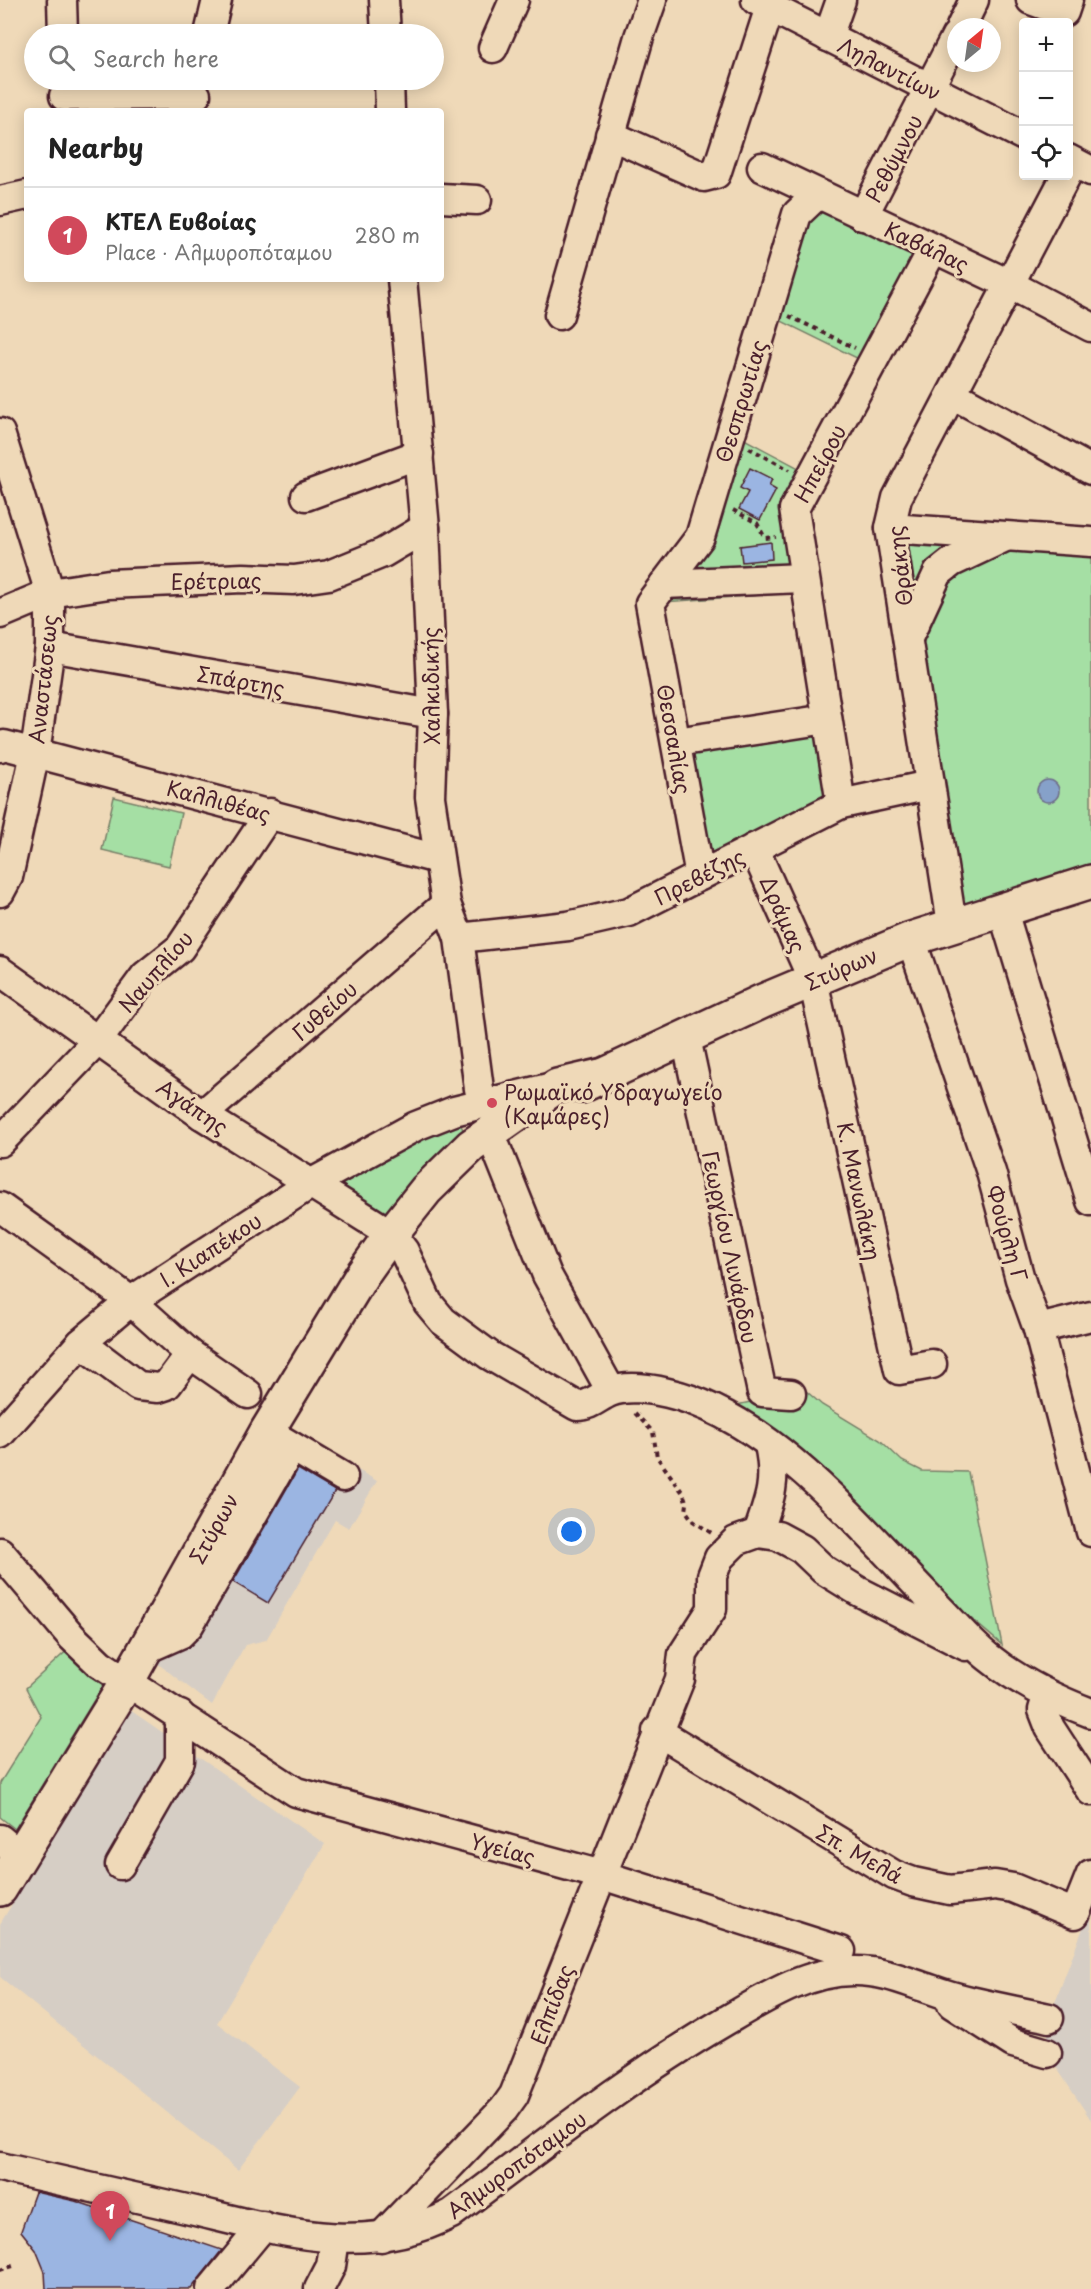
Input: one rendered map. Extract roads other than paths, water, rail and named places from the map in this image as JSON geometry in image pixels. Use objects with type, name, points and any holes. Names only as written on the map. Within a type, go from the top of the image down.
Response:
[{"type":"main road","name":"Στύρων","points":[[439,1177],[495,1145],[558,1100],[600,1076],[813,980],[911,939],[1002,908],[1091,882]]},
{"type":"main road","name":"Στύρων","points":[[0,1889],[10,1847],[127,1682],[279,1439],[362,1275],[391,1234],[439,1177],[471,1146],[543,1089],[600,1076]]},
{"type":"street","points":[[62,0],[63,24]]},
{"type":"street","points":[[211,24],[217,0]]},
{"type":"street","points":[[384,0],[385,24]]},
{"type":"street","points":[[493,48],[514,0]]},
{"type":"street","points":[[559,315],[610,135],[652,0]]},
{"type":"street","points":[[828,37],[841,0]]},
{"type":"street","points":[[965,18],[974,0]]},
{"type":"street","points":[[1031,0],[1066,6]]},
{"type":"street","points":[[610,135],[704,177],[716,174],[763,4]]},
{"type":"street","name":"Ληλαντίων","points":[[763,4],[1019,134]]},
{"type":"street","name":"Ρεθύμνου","points":[[862,216],[947,54]]},
{"type":"street","points":[[389,90],[390,108]]},
{"type":"street","points":[[64,95],[196,95]]},
{"type":"street","name":"Καβάλας","points":[[762,167],[1009,284],[1091,327]]},
{"type":"street","name":"Θράκης","points":[[952,924],[890,528],[897,498],[1066,180]]},
{"type":"street","name":"Θεσπρωτίας","points":[[657,593],[700,537],[797,214],[818,194]]},
{"type":"street","points":[[0,201],[24,196]]},
{"type":"street","points":[[444,198],[477,200]]},
{"type":"street","name":"Ηπείρου","points":[[841,804],[803,578],[794,509],[933,249]]},
{"type":"street","name":"Χαλκιδικής","points":[[402,282],[424,528],[433,714],[430,796],[446,904],[459,938],[479,1089]]},
{"type":"street","points":[[952,394],[1091,470]]},
{"type":"street","name":"Αναστάσεως","points":[[0,433],[50,593],[50,646],[35,753],[3,875]]},
{"type":"street","points":[[306,496],[419,454]]},
{"type":"street","name":"Ερέτριας","points":[[0,614],[50,593],[109,584],[243,578],[294,580],[329,575],[383,554],[424,528]]},
{"type":"street","points":[[890,528],[1091,542]]},
{"type":"street","points":[[908,639],[938,573],[952,562],[1007,536]]},
{"type":"street","points":[[657,593],[803,578]]},
{"type":"street","name":"Θεσσαλίας","points":[[657,593],[676,742],[700,876]]},
{"type":"street","name":"Σπάρτης","points":[[50,646],[433,714]]},
{"type":"street","points":[[676,742],[827,718]]},
{"type":"street","name":"Καλλιθέας","points":[[0,747],[4,745],[270,813],[438,859]]},
{"type":"street","name":"Πρεβέζης","points":[[459,938],[568,926],[629,912],[841,804],[930,784]]},
{"type":"street","name":"Ναυπλίου","points":[[0,1142],[99,1040],[145,976],[180,948],[270,813]]},
{"type":"street","name":"Δράμας","points":[[754,848],[813,980]]},
{"type":"street","name":"Γυθείου","points":[[202,1115],[446,904]]},
{"type":"street","points":[[1002,908],[1091,1201]]},
{"type":"street","name":"Φούρλη Γ","points":[[911,939],[991,1172],[1020,1279],[1038,1329],[1091,1532]]},
{"type":"street","name":"Αγάπης","points":[[0,971],[202,1115],[391,1234]]},
{"type":"street","name":"Κ. Μανωλάκη","points":[[813,980],[899,1370],[932,1364]]},
{"type":"street","name":"Γεωργίου Λινάρδου","points":[[686,1038],[762,1392],[791,1394]]},
{"type":"street","points":[[479,1089],[504,1083],[543,1089]]},
{"type":"street","name":"Ι. Κιαπέκου","points":[[454,1111],[479,1089]]},
{"type":"street","name":"Ι. Κιαπέκου","points":[[0,1434],[81,1343],[131,1301],[312,1183],[416,1126],[454,1111],[543,1089]]},
{"type":"street","points":[[495,1145],[548,1275],[620,1390]]},
{"type":"street","points":[[0,1207],[131,1301],[190,1354],[248,1394]]},
{"type":"street","points":[[391,1234],[404,1251],[428,1303],[443,1321],[466,1340],[570,1403],[586,1406],[620,1390],[668,1392],[709,1405],[769,1445],[800,1468],[987,1656]]},
{"type":"street","points":[[1038,1329],[1091,1316]]},
{"type":"street","points":[[81,1343],[138,1386],[147,1389],[167,1385],[190,1354]]},
{"type":"street","points":[[146,1649],[180,1634],[189,1625],[279,1439],[343,1477]]},
{"type":"street","points":[[769,1445],[774,1470],[772,1492],[758,1533],[778,1536],[802,1549],[824,1570],[858,1591],[987,1656],[1047,1697],[1091,1713]]},
{"type":"street","name":"Ελπίδας","points":[[381,2237],[504,2109],[514,2095],[657,1731],[680,1679],[683,1654],[712,1609],[712,1576],[719,1558],[736,1541],[758,1533]]},
{"type":"street","name":"Υγείας","points":[[0,1552],[72,1637],[100,1664],[296,1792],[602,1875],[841,1951]]},
{"type":"street","points":[[1047,1697],[1043,1710],[1050,1728],[1091,1791]]},
{"type":"street","points":[[120,1865],[180,1761],[180,1715]]},
{"type":"street","name":"Σπ. Μελά","points":[[657,1731],[894,1875],[913,1882],[951,1890],[994,1885],[1013,1888],[1075,1914],[1091,1874]]},
{"type":"street","name":"Αλμυροπόταμου","points":[[0,2167],[263,2226],[335,2239],[381,2237],[427,2227],[452,2214],[627,2082],[776,1992],[818,1976],[854,1970],[882,1973],[930,1989]]},
{"type":"street","points":[[930,1989],[1036,2015],[1027,2025],[1023,2035],[1013,2043]]},
{"type":"street","points":[[930,1989],[1013,2043],[1047,2053]]},
{"type":"street","points":[[211,2289],[263,2226]]},
{"type":"street","points":[[319,2289],[331,2266],[335,2239]]},
{"type":"water","points":[[1048,780],[1056,783],[1059,791],[1056,799],[1048,802],[1040,799],[1037,791],[1040,783]]},
{"type":"place","name":"Ρωμαϊκό Υδραγωγείο (Καμάρες)","points":[[492,1103]]},
{"type":"place","name":"ΚΤΕΛ Ευβοίας","points":[[110,2241]]}]
